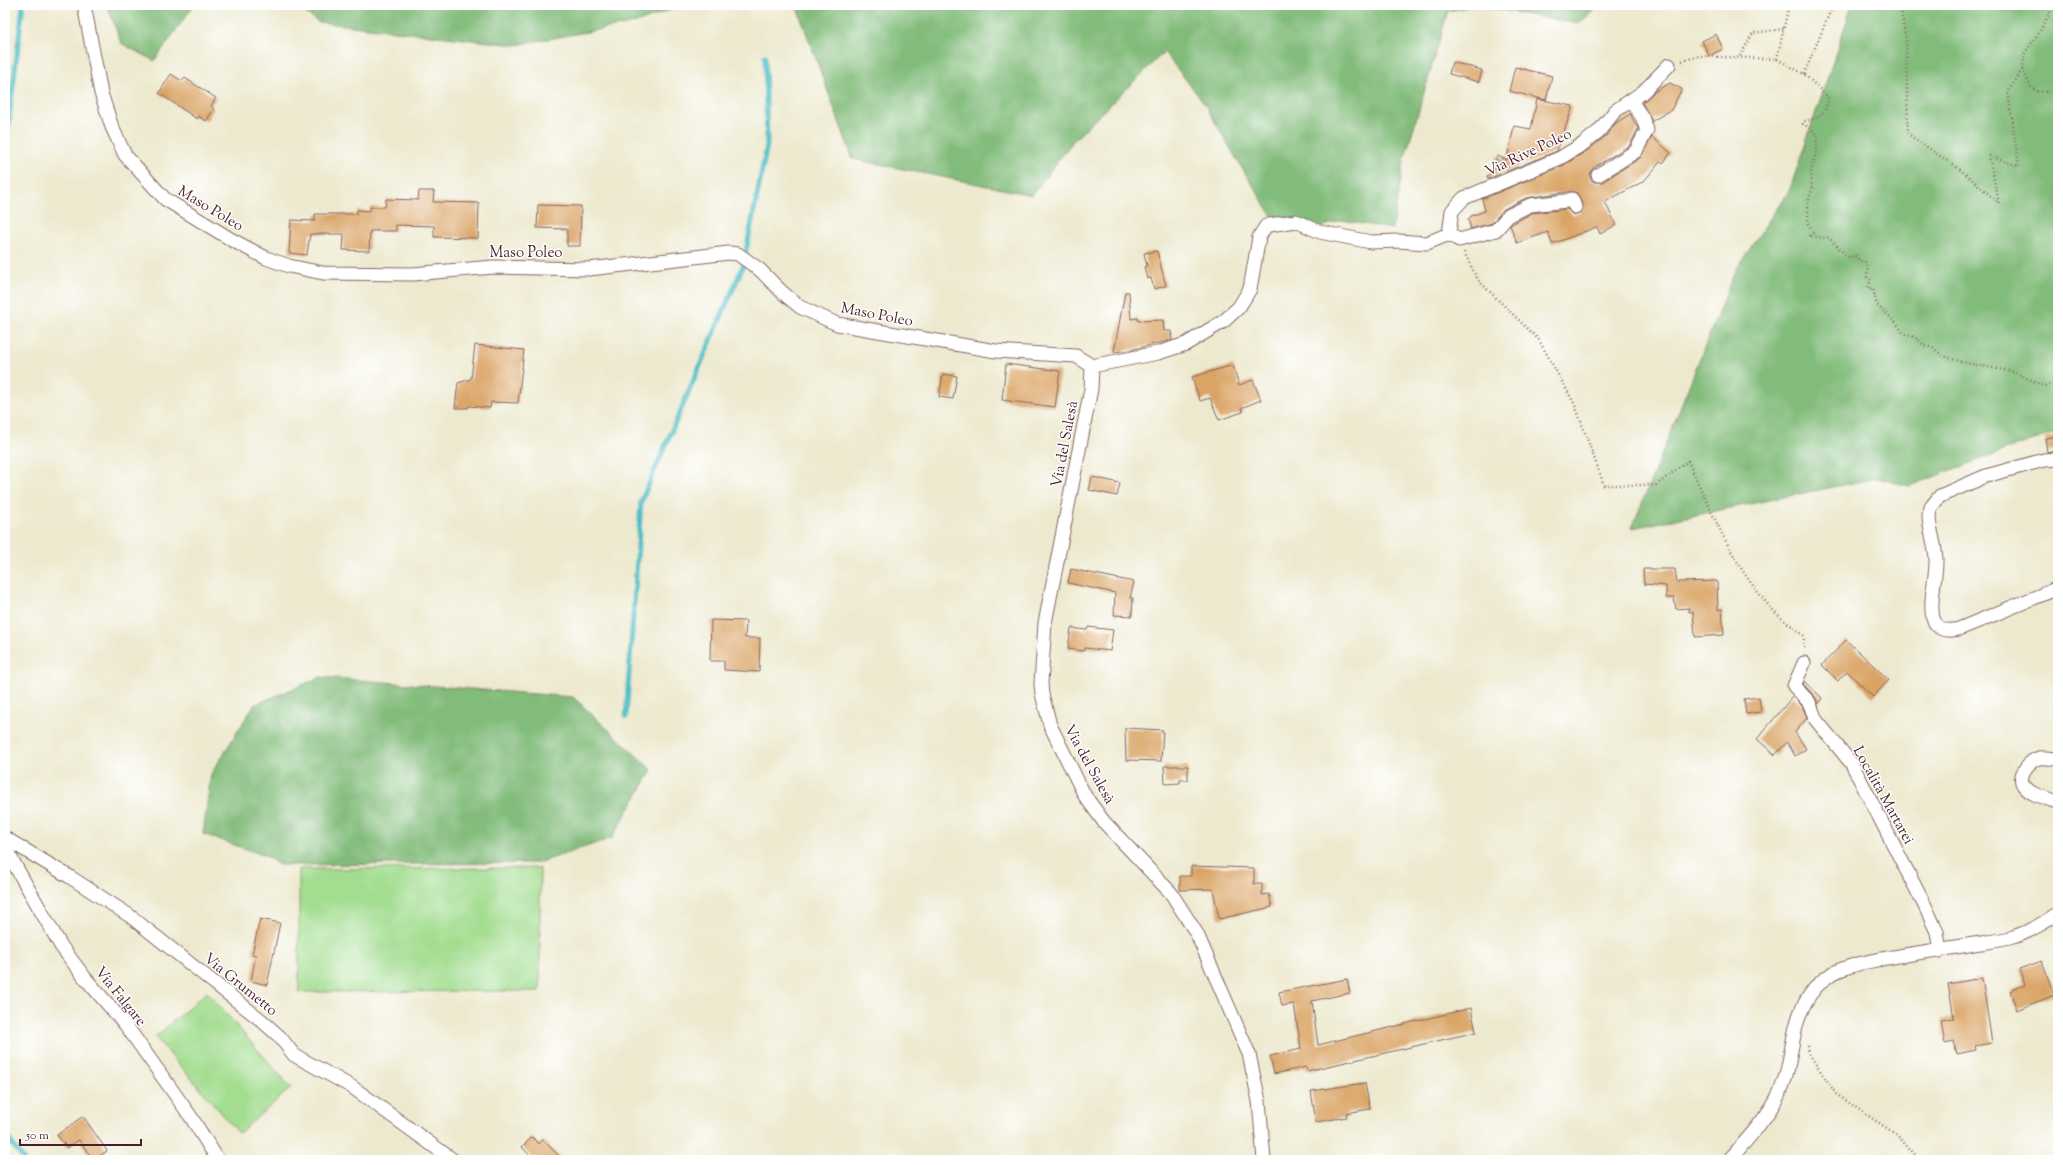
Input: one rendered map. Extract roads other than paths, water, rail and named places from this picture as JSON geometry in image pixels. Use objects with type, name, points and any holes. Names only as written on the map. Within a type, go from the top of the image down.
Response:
[{"type":"street","name":"Maso Poleo","points":[[84,5],[101,93],[112,127],[125,155],[165,199],[232,240],[266,258],[289,266],[323,273],[413,274],[493,267],[589,269],[729,253],[738,254],[800,307],[837,324],[996,351],[1076,356],[1092,366]]},
{"type":"street","name":"Via Rive Poleo","points":[[1454,237],[1452,211],[1464,198],[1566,155],[1583,144],[1599,131],[1615,111],[1643,92],[1669,65]]},
{"type":"street","points":[[1598,175],[1636,151],[1647,130],[1642,117],[1631,101]]},
{"type":"street","points":[[1092,366],[1158,353],[1186,344],[1224,321],[1239,307],[1250,289],[1259,236],[1266,226],[1269,225],[1296,221],[1320,232],[1371,242],[1398,241],[1427,243],[1496,230],[1508,216],[1530,204],[1566,201],[1572,199],[1576,207]]},
{"type":"street","name":"Via del Salesà","points":[[1092,366],[1091,389],[1045,623],[1041,662],[1042,694],[1050,725],[1085,796],[1104,822],[1171,894],[1197,934],[1249,1054],[1259,1102],[1264,1160]]},
{"type":"street","points":[[2058,459],[2044,460],[1986,476],[1935,500],[1929,515],[1936,562],[1932,613],[1936,626],[1942,630],[1948,632],[1959,629],[2058,588]]},
{"type":"street","name":"Località Martarei","points":[[1804,663],[1794,686],[1809,702],[1819,724],[1852,764],[1937,932],[1940,951]]},
{"type":"street","points":[[2058,760],[2041,758],[2036,759],[2025,768],[2022,776],[2024,786],[2032,793],[2058,802]]},
{"type":"street","name":"Via Grumetto","points":[[5,838],[70,877],[130,916],[261,1020],[280,1037],[294,1055],[352,1087],[453,1160]]},
{"type":"street","name":"Via Falgare","points":[[5,848],[62,946],[85,978],[124,1024],[191,1117],[218,1160]]},
{"type":"street","points":[[1729,1160],[1747,1140],[1778,1097],[1790,1057],[1792,1038],[1798,1019],[1804,1005],[1823,980],[1840,970],[1870,962],[2012,938],[2040,926],[2058,913]]},
{"type":"waterway","points":[[5,152],[23,5]]},
{"type":"waterway","points":[[626,717],[641,502],[743,266],[767,145],[765,56]]},
{"type":"waterway","points":[[5,1134],[24,1160]]}]
